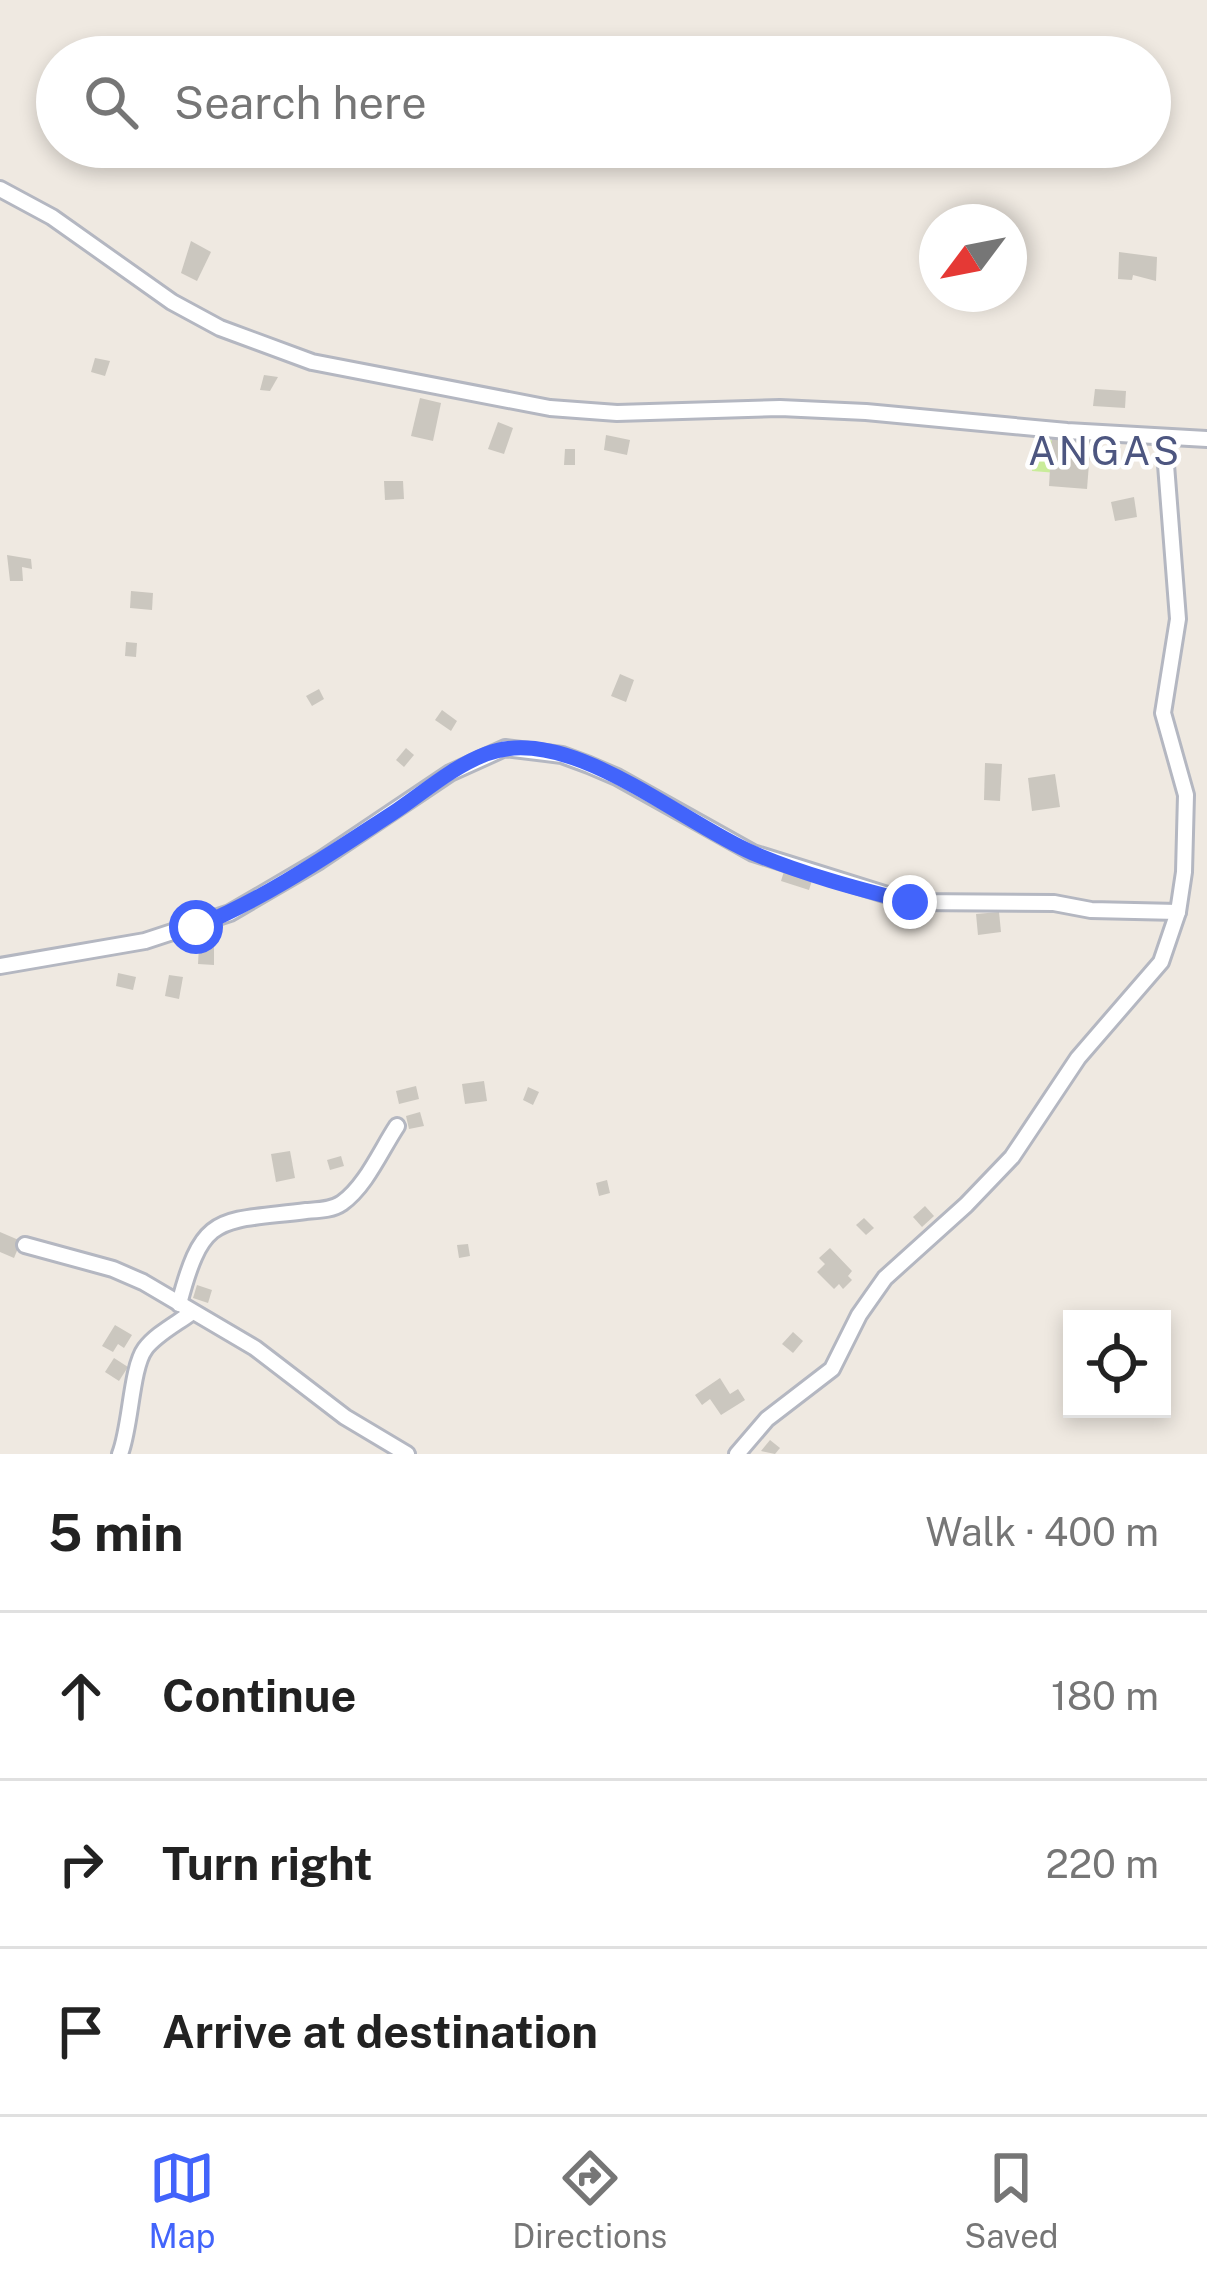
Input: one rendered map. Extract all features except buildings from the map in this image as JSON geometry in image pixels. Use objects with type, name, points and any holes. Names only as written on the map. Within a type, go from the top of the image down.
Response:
[{"type":"street","points":[[0,189],[52,217],[172,302],[220,328],[312,362],[572,410],[780,408],[1207,439]]},
{"type":"street","points":[[737,1454],[766,1419],[832,1369],[885,1278],[1012,1156],[1078,1058],[1161,962],[1178,912],[1184,872],[1186,795],[1162,713],[1178,619],[1164,439]]},
{"type":"street","points":[[0,965],[145,941],[230,913],[319,861],[450,773],[505,748],[562,755],[589,765],[753,853],[910,902],[1054,903],[1091,910],[1178,912]]},
{"type":"street","points":[[120,1454],[139,1358],[185,1309],[190,1260],[205,1235],[245,1219],[340,1204],[354,1191],[397,1126]]},
{"type":"street","points":[[25,1245],[113,1269],[255,1348],[345,1417],[407,1454]]},
{"type":"green space","points":[[1034,439],[1086,443],[1083,475],[1032,471]]},
{"type":"district","name":"ANGAS","points":[[1105,451]]},
{"type":"route","points":[[196,927],[230,913],[319,861],[450,773],[505,748],[562,755],[589,765],[753,853],[910,902]]}]
